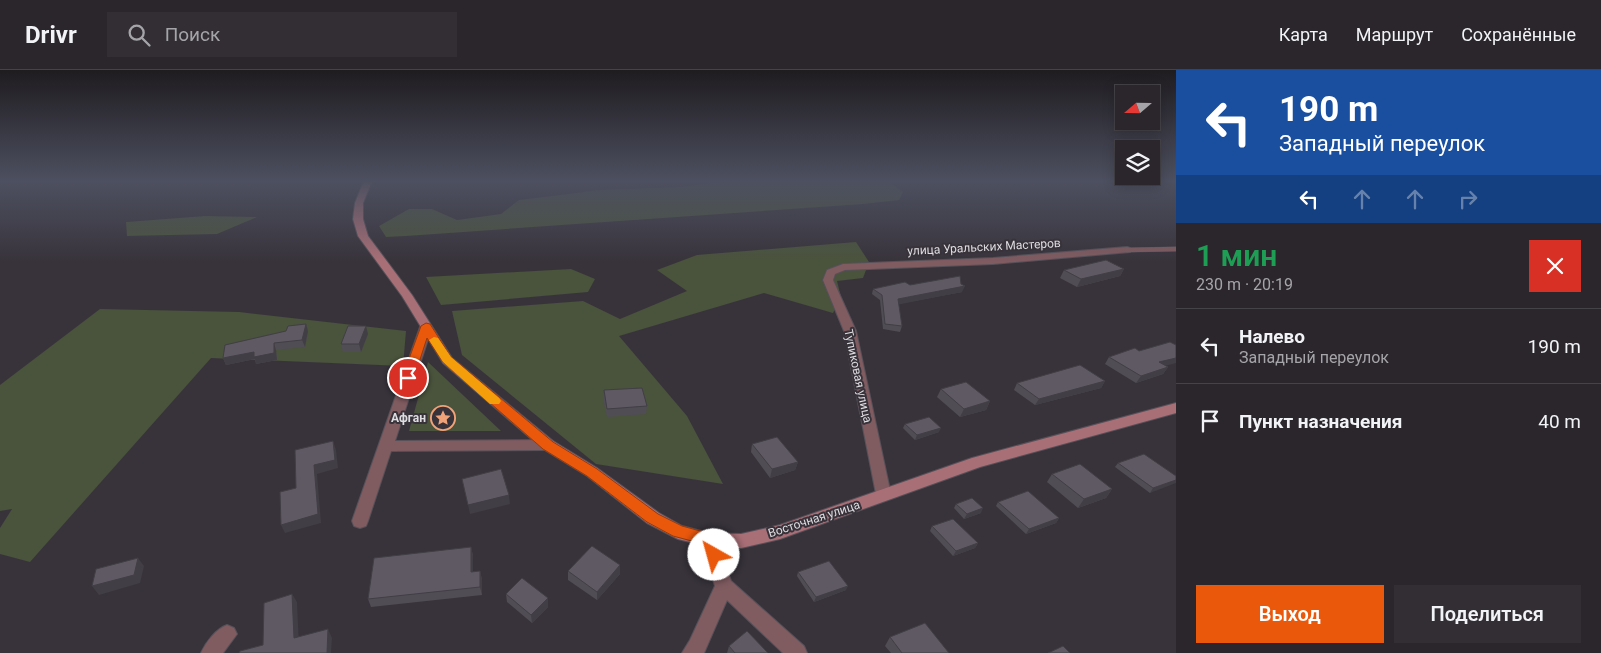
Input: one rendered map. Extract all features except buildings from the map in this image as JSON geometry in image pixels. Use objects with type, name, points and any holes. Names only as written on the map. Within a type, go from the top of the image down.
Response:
[{"type":"street","name":"Восточная улица","points":[[359,208],[358,219],[363,236],[407,295],[447,360],[548,445],[592,472],[653,518],[678,532],[709,540],[740,541],[780,532],[977,462],[1176,408]]},
{"type":"street","name":"улица Уральских Мастеров","points":[[843,267],[993,261],[1127,250]]},
{"type":"street","name":"Тупиковая улица","points":[[843,267],[831,272],[828,280],[850,331],[883,495]]},
{"type":"street","points":[[360,521],[426,326]]},
{"type":"street","points":[[385,446],[548,445]]},
{"type":"street","points":[[709,540],[724,586],[797,653]]},
{"type":"street","points":[[692,653],[697,647],[724,586]]},
{"type":"street","points":[[211,653],[227,634]]},
{"type":"lane","points":[[1127,250],[1176,249]]},
{"type":"green space","points":[[508,208],[803,208],[386,237],[379,226],[409,209],[432,209],[457,220],[501,214]]},
{"type":"green space","points":[[205,216],[257,217],[217,234],[127,236],[126,222]]},
{"type":"green space","points":[[856,242],[869,262],[863,278],[837,281],[841,297],[833,313],[764,293],[619,336],[687,416],[723,484],[596,464],[462,355],[452,311],[583,301],[620,319],[687,291],[657,270],[697,255]]},
{"type":"green space","points":[[571,269],[595,279],[588,292],[441,305],[426,277]]},
{"type":"green space","points":[[100,309],[239,312],[406,331],[403,366],[211,358],[30,562],[0,554],[0,528],[12,509],[0,511],[0,385]]},
{"type":"green space","points":[[428,362],[501,431],[409,431]]},
{"type":"slow traffic","points":[[434,340],[447,360],[495,401]]},
{"type":"place","name":"Афган","points":[[443,418]]},
{"type":"route","points":[[408,378],[426,326],[447,360],[548,445],[592,472],[653,518],[678,532],[709,540],[714,555]]}]
